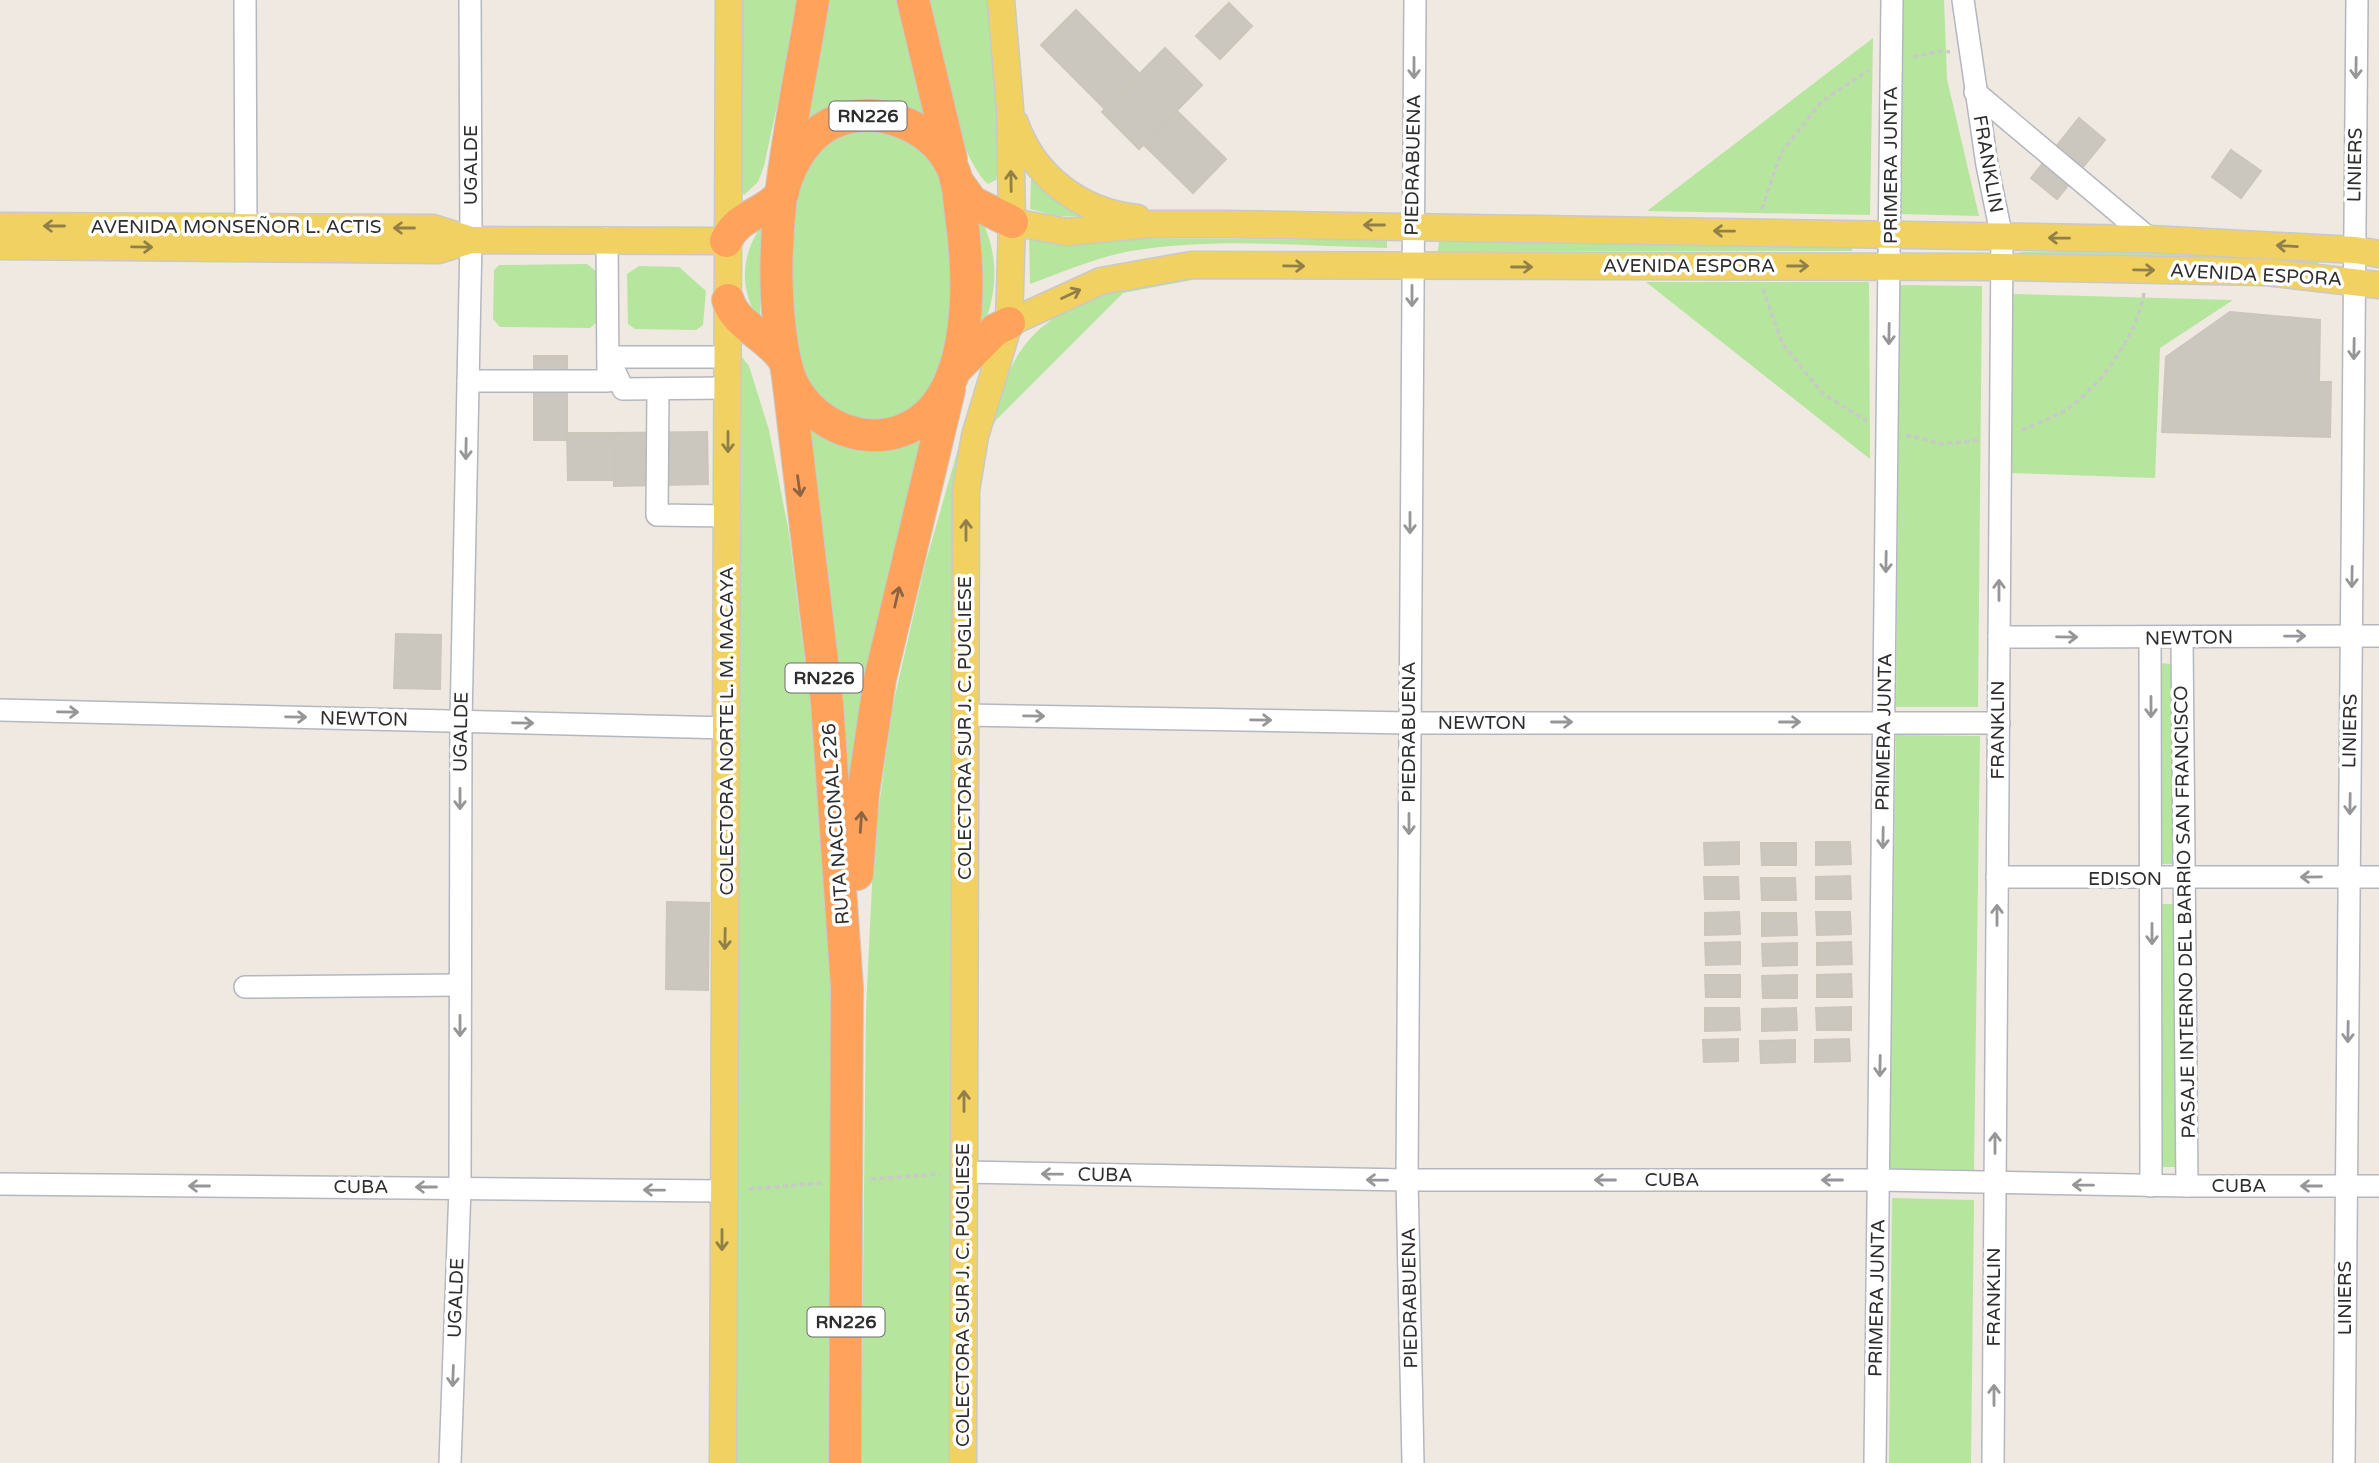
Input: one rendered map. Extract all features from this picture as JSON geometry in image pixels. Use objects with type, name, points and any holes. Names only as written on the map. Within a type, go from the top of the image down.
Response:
[{"type":"highway","name":"RUTA NACIONAL 226","points":[[813,0],[783,189],[777,267],[786,365],[827,703],[847,987],[845,1463]]},
{"type":"highway","name":"RUTA NACIONAL 226","points":[[847,987],[863,793],[880,679],[963,328],[966,277],[954,174],[913,0]]},
{"type":"highway","name":"RUTA NACIONAL 226","points":[[783,189],[797,155],[808,142],[830,124],[856,117],[886,118],[918,129],[939,148],[954,174]]},
{"type":"highway","points":[[954,174],[972,202],[1012,222]]},
{"type":"highway","points":[[726,241],[732,229],[769,206],[783,189]]},
{"type":"highway","points":[[728,300],[735,315],[769,340],[786,365]]},
{"type":"highway","points":[[953,375],[995,330],[1009,323]]},
{"type":"highway","name":"RUTA NACIONAL 226","points":[[786,365],[798,394],[819,416],[843,429],[867,435],[892,433],[915,423],[935,405],[953,375]]},
{"type":"main road","name":"COLECTORA NORTE L. M. MACAYA","points":[[723,1463],[722,1191],[728,728],[726,241],[729,0]]},
{"type":"main road","name":"COLECTORA SUR J. C. PUGLIESE","points":[[962,1463],[966,491],[977,426],[1009,323],[1012,222],[1010,108],[1001,0]]},
{"type":"main road","points":[[1010,108],[1023,145],[1033,160],[1075,199],[1105,213],[1184,224]]},
{"type":"main road","name":"AVENIDA ESPORA","points":[[1012,222],[1067,232],[1184,224],[1413,225],[2150,239],[2367,252]]},
{"type":"main road","name":"AVENIDA MONSEÑOR L. ACTIS","points":[[0,226],[433,228],[471,240]]},
{"type":"main road","name":"AVENIDA MONSEÑOR L. ACTIS","points":[[0,246],[438,250],[471,240],[726,241]]},
{"type":"main road","name":"AVENIDA ESPORA","points":[[1009,323],[1101,281],[1161,268],[1191,265],[2002,267],[2266,272],[2367,283]]},
{"type":"street","points":[[245,0],[246,227]]},
{"type":"street","name":"UGALDE","points":[[450,1463],[460,1188],[461,721],[471,240],[470,0]]},
{"type":"street","name":"PIEDRABUENA","points":[[1413,1463],[1407,1181],[1415,0]]},
{"type":"street","name":"PRIMERA JUNTA","points":[[1875,1463],[1892,0]]},
{"type":"street","name":"FRANKLIN","points":[[1963,0],[1975,92],[2002,238],[1993,1463]]},
{"type":"street","name":"LINIERS","points":[[2344,1463],[2351,636],[2367,283],[2357,0]]},
{"type":"street","points":[[1975,92],[2150,239]]},
{"type":"street","points":[[607,239],[608,357],[615,385]]},
{"type":"street","points":[[608,357],[728,357]]},
{"type":"street","points":[[468,381],[615,385],[657,389],[728,388]]},
{"type":"street","points":[[657,389],[657,514],[728,516]]},
{"type":"street","name":"NEWTON","points":[[1999,637],[2379,636]]},
{"type":"street","name":"PASAJE INTERNO DEL BARRIO SAN FRANCISCO","points":[[2151,638],[2151,1186]]},
{"type":"street","name":"PASAJE INTERNO DEL BARRIO SAN FRANCISCO","points":[[2182,638],[2187,1186]]},
{"type":"street","name":"NEWTON","points":[[0,710],[728,728]]},
{"type":"street","name":"NEWTON","points":[[966,715],[1409,723],[1998,723]]},
{"type":"street","name":"EDISON","points":[[1997,877],[2379,877]]},
{"type":"street","points":[[245,987],[460,985]]},
{"type":"street","name":"CUBA","points":[[964,1172],[1407,1181],[1879,1180],[2151,1186],[2379,1186]]},
{"type":"street","name":"CUBA","points":[[0,1184],[722,1191]]},
{"type":"path","points":[[722,1191],[964,1172]]},
{"type":"green space","points":[[742,0],[800,0],[764,166],[758,182],[744,195],[740,188]]},
{"type":"green space","points":[[823,0],[899,0],[930,117],[893,102],[863,99],[834,107],[799,125]]},
{"type":"green space","points":[[926,0],[998,0],[999,166],[996,180],[988,184],[976,169],[957,125]]},
{"type":"green space","points":[[1901,0],[1944,0],[1947,79],[1979,216],[1899,214]]},
{"type":"green space","points":[[1873,38],[1870,215],[1647,211]]},
{"type":"green space","points":[[870,129],[890,133],[916,144],[937,166],[949,208],[952,270],[948,332],[939,376],[929,393],[914,407],[896,416],[877,420],[856,419],[836,411],[819,398],[806,382],[798,363],[793,336],[789,269],[795,203],[801,177],[810,158],[830,141]]},
{"type":"green space","points":[[1031,178],[1059,201],[1089,217],[1056,216],[1030,209]]},
{"type":"green space","points":[[978,213],[990,243],[994,275],[990,307],[977,337]]},
{"type":"green space","points":[[763,224],[760,321],[748,297],[745,272],[750,247]]},
{"type":"green space","points":[[1029,233],[1116,238],[1387,240],[1387,248],[1227,243],[1163,247],[1106,257],[1030,284]]},
{"type":"green space","points":[[1439,242],[1852,243],[1852,251],[1438,251]]},
{"type":"green space","points":[[2228,250],[2319,258],[2318,265],[2229,258],[2020,257],[2020,252]]},
{"type":"green space","points":[[587,264],[597,272],[598,321],[590,328],[500,327],[493,319],[494,270],[499,265]]},
{"type":"green space","points":[[639,266],[679,267],[706,291],[703,325],[696,330],[635,329],[628,324],[627,274]]},
{"type":"green space","points":[[1197,279],[1123,293],[996,420],[989,432],[1004,382],[1014,362],[1040,329],[1058,315],[1080,304],[1130,288]]},
{"type":"green space","points":[[1646,282],[1869,282],[1870,459]]},
{"type":"green space","points":[[1900,285],[1982,286],[1978,707],[1896,707]]},
{"type":"green space","points":[[2013,294],[2233,300],[2160,348],[2155,478],[2010,473]]},
{"type":"green space","points":[[742,357],[749,366],[769,430],[789,533],[814,735],[831,983],[828,1463],[736,1463]]},
{"type":"green space","points":[[800,422],[905,445],[932,430],[850,850]]},
{"type":"green space","points":[[960,442],[956,467],[953,1463],[861,1463],[866,1009],[874,844],[892,709],[925,565]]},
{"type":"green space","points":[[2156,663],[2173,664],[2174,864],[2157,864]]},
{"type":"green space","points":[[1896,735],[1980,736],[1974,1170],[1889,1169]]},
{"type":"green space","points":[[2157,904],[2176,904],[2177,1167],[2158,1167]]},
{"type":"green space","points":[[1892,1198],[1974,1200],[1971,1463],[1889,1463]]},
{"type":"building","points":[[1229,3],[1252,26],[1220,59],[1196,36]]},
{"type":"building","points":[[1076,10],[1140,74],[1105,109],[1041,45]]},
{"type":"building","points":[[1165,48],[1202,85],[1139,149],[1102,112]]},
{"type":"building","points":[[1177,111],[1226,159],[1193,193],[1144,145]]},
{"type":"building","points":[[2079,118],[2105,140],[2057,199],[2031,178]]},
{"type":"building","points":[[2231,150],[2261,171],[2241,198],[2212,177]]},
{"type":"building","points":[[2230,312],[2320,320],[2319,382],[2331,382],[2330,437],[2162,432],[2166,357]]},
{"type":"building","points":[[534,356],[567,356],[567,440],[534,440]]},
{"type":"building","points":[[707,432],[708,484],[614,486],[614,433]]},
{"type":"building","points":[[567,433],[614,433],[615,480],[568,480]]},
{"type":"building","points":[[396,634],[441,635],[440,689],[394,688]]},
{"type":"building","points":[[1739,842],[1739,864],[1705,865],[1704,843]]},
{"type":"building","points":[[1816,842],[1850,842],[1851,864],[1816,865]]},
{"type":"building","points":[[1761,843],[1796,843],[1796,865],[1762,865]]},
{"type":"building","points":[[1850,876],[1851,899],[1816,899],[1816,877]]},
{"type":"building","points":[[1704,877],[1738,877],[1739,899],[1705,899]]},
{"type":"building","points":[[1761,878],[1795,878],[1796,900],[1762,900]]},
{"type":"building","points":[[667,902],[709,903],[708,990],[666,989]]},
{"type":"building","points":[[1739,912],[1740,934],[1705,935],[1705,913]]},
{"type":"building","points":[[1816,912],[1850,912],[1851,934],[1817,935]]},
{"type":"building","points":[[1762,913],[1796,913],[1797,935],[1762,936]]},
{"type":"building","points":[[1740,942],[1740,964],[1706,965],[1705,943]]},
{"type":"building","points":[[1851,942],[1852,964],[1817,965],[1817,943]]},
{"type":"building","points":[[1797,943],[1797,965],[1763,966],[1762,944]]},
{"type":"building","points":[[1851,974],[1852,997],[1817,997],[1817,975]]},
{"type":"building","points":[[1705,975],[1740,975],[1740,997],[1706,997]]},
{"type":"building","points":[[1797,975],[1797,998],[1763,998],[1762,976]]},
{"type":"building","points":[[1851,1007],[1851,1030],[1817,1030],[1816,1008]]},
{"type":"building","points":[[1705,1008],[1739,1008],[1740,1030],[1705,1031]]},
{"type":"building","points":[[1796,1008],[1797,1030],[1762,1031],[1762,1009]]},
{"type":"building","points":[[1738,1039],[1738,1061],[1704,1062],[1703,1040]]},
{"type":"building","points":[[1849,1039],[1850,1061],[1815,1062],[1815,1040]]},
{"type":"building","points":[[1795,1040],[1795,1062],[1761,1063],[1760,1041]]}]
